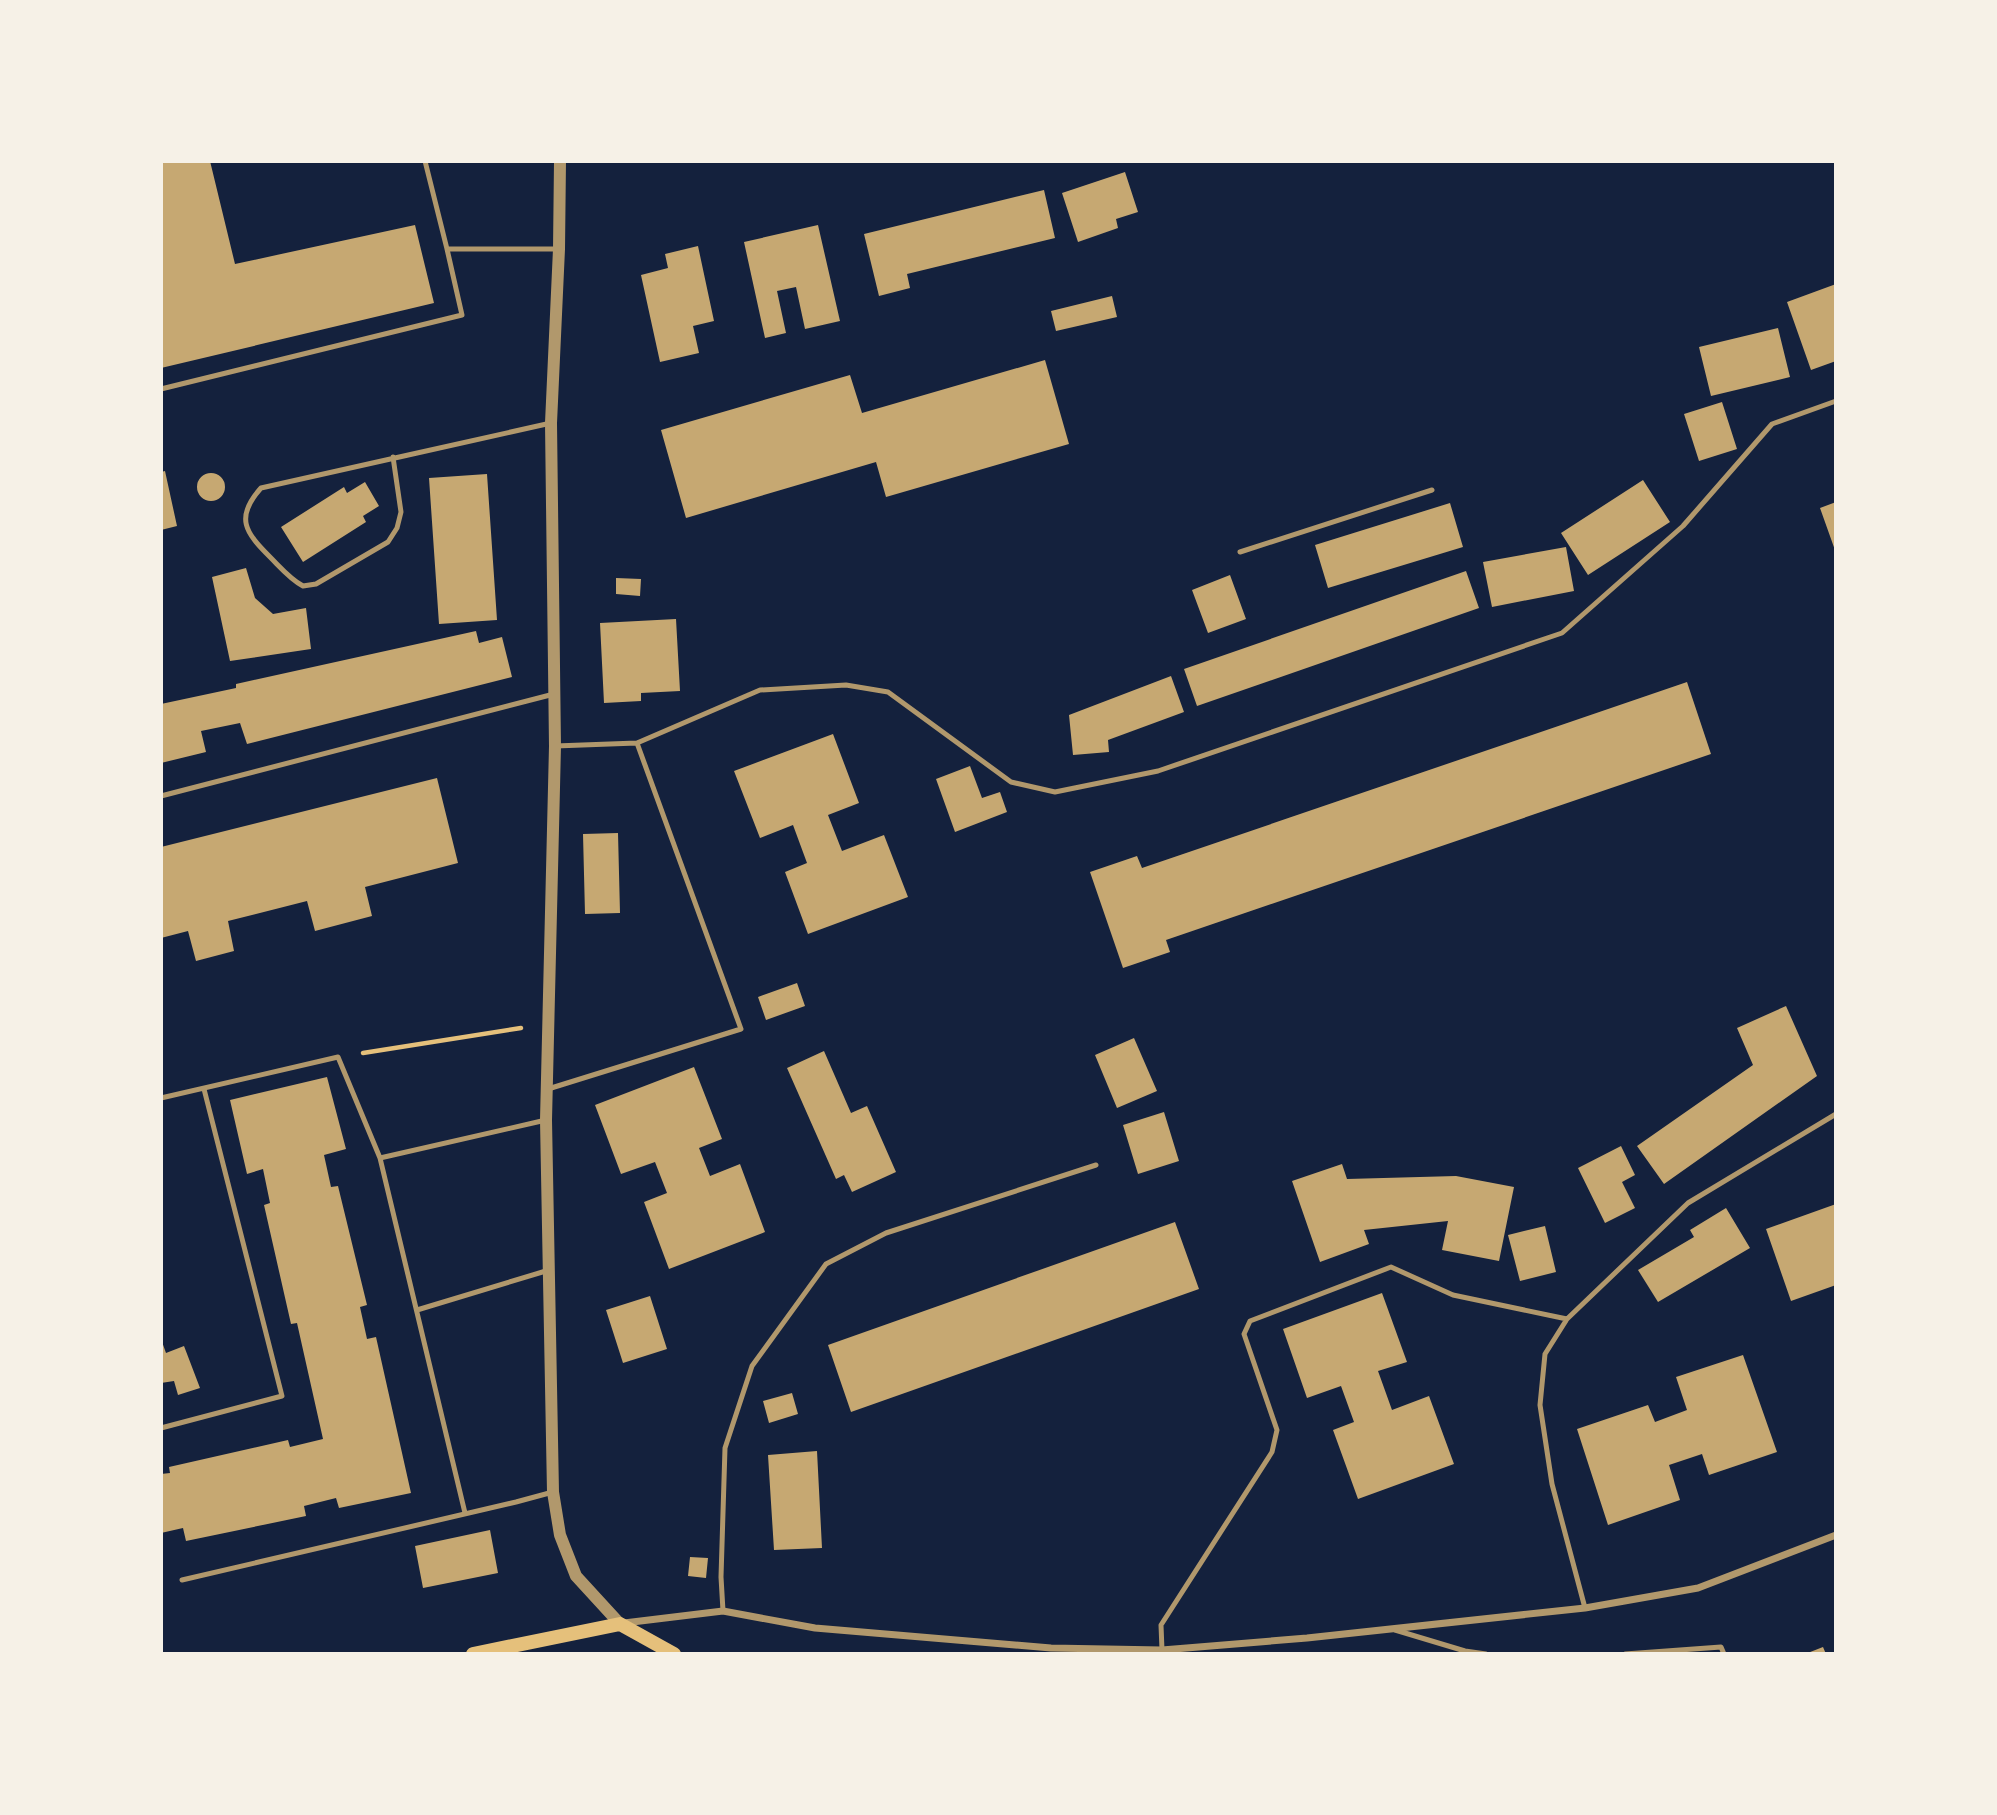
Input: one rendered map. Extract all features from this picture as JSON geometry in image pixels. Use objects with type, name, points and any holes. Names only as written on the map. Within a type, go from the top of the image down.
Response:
[{"type":"main road","points":[[473,1654],[620,1624],[674,1654]]},
{"type":"street","points":[[560,161],[551,424],[555,746],[546,1120],[554,1492],[560,1535],[576,1576],[620,1624],[723,1611],[815,1628],[1051,1648],[1162,1650],[1307,1638],[1585,1608],[1698,1588],[1836,1535]]},
{"type":"lane","points":[[161,389],[462,315],[425,161]]},
{"type":"lane","points":[[447,249],[559,249]]},
{"type":"lane","points":[[555,746],[637,743],[760,690],[846,685],[888,692],[1011,782],[1055,792],[1157,771],[1562,633],[1683,526],[1772,424],[1836,401]]},
{"type":"lane","points":[[393,457],[401,512],[397,528],[388,542],[316,584],[303,586],[293,580],[250,537],[246,524],[247,512],[251,499],[261,488],[393,457],[551,424]]},
{"type":"lane","points":[[1240,552],[1432,490]]},
{"type":"lane","points":[[161,796],[555,694]]},
{"type":"lane","points":[[548,1089],[741,1029],[637,743]]},
{"type":"lane","points":[[161,1098],[338,1057],[380,1158],[465,1513]]},
{"type":"lane","points":[[161,1428],[282,1396],[204,1089]]},
{"type":"lane","points":[[1585,1608],[1552,1484],[1540,1405],[1545,1354],[1567,1319],[1688,1203],[1836,1114]]},
{"type":"lane","points":[[380,1158],[546,1120]]},
{"type":"lane","points":[[723,1611],[721,1577],[725,1448],[752,1366],[826,1264],[886,1233],[1096,1165]]},
{"type":"lane","points":[[1162,1650],[1161,1625],[1272,1452],[1276,1430],[1244,1334],[1250,1321],[1391,1266],[1453,1295],[1567,1319]]},
{"type":"lane","points":[[417,1310],[549,1270]]},
{"type":"lane","points":[[182,1580],[554,1492]]},
{"type":"lane","points":[[1389,1628],[1465,1651],[1486,1654]]},
{"type":"lane","points":[[1625,1654],[1721,1647],[1724,1654]]},
{"type":"path","points":[[338,1057],[521,1027]]},
{"type":"building","points":[[161,161],[210,161],[235,264],[415,225],[434,303],[161,368]]},
{"type":"building","points":[[1125,172],[1138,212],[1116,219],[1118,228],[1078,242],[1062,193]]},
{"type":"building","points":[[1044,190],[1055,238],[907,274],[910,288],[879,296],[864,234]]},
{"type":"building","points":[[818,225],[840,321],[805,329],[796,287],[777,291],[786,333],[765,338],[744,242]]},
{"type":"building","points":[[698,246],[714,321],[693,326],[699,353],[660,362],[641,275],[668,268],[665,254]]},
{"type":"building","points":[[1836,284],[1836,361],[1811,370],[1787,302]]},
{"type":"building","points":[[1112,296],[1117,317],[1056,331],[1051,311]]},
{"type":"building","points":[[1778,328],[1790,377],[1711,396],[1699,347]]},
{"type":"building","points":[[1045,360],[1069,444],[886,497],[876,462],[686,518],[661,430],[850,375],[862,413]]},
{"type":"building","points":[[1722,402],[1737,449],[1699,461],[1684,414]]},
{"type":"building","points":[[165,471],[177,526],[161,530],[161,472]]},
{"type":"building","points":[[211,473],[221,477],[225,487],[221,497],[211,501],[201,497],[197,487],[201,477]]},
{"type":"building","points":[[487,474],[497,620],[439,624],[429,478]]},
{"type":"building","points":[[1643,480],[1670,522],[1588,575],[1561,533]]},
{"type":"building","points":[[365,482],[379,506],[363,516],[366,522],[303,562],[281,527],[344,487],[347,493]]},
{"type":"building","points":[[1836,502],[1836,553],[1820,508]]},
{"type":"building","points":[[1450,503],[1463,547],[1328,588],[1315,545]]},
{"type":"building","points":[[1566,547],[1574,591],[1492,607],[1483,562]]},
{"type":"building","points":[[246,568],[255,598],[273,614],[306,608],[311,649],[230,661],[212,577]]},
{"type":"building","points":[[1466,571],[1479,608],[1197,706],[1184,669]]},
{"type":"building","points":[[1230,575],[1246,619],[1208,633],[1192,590]]},
{"type":"building","points":[[616,578],[641,579],[640,596],[616,594]]},
{"type":"building","points":[[676,619],[680,691],[641,693],[641,701],[604,703],[600,623]]},
{"type":"building","points":[[476,631],[479,643],[502,637],[512,677],[247,744],[240,723],[201,731],[206,752],[161,763],[161,704],[236,688],[236,684]]},
{"type":"building","points":[[1171,676],[1184,712],[1108,740],[1109,752],[1073,755],[1069,715]]},
{"type":"building","points":[[1687,682],[1711,754],[1166,940],[1170,952],[1123,968],[1090,872],[1137,856],[1142,868]]},
{"type":"building","points":[[833,734],[859,803],[828,815],[842,851],[884,835],[908,897],[808,934],[785,872],[807,863],[793,825],[760,838],[734,771]]},
{"type":"building","points":[[970,766],[982,798],[1000,792],[1007,812],[955,832],[936,779]]},
{"type":"building","points":[[437,778],[458,863],[365,887],[372,916],[315,931],[307,901],[228,921],[234,951],[196,961],[188,931],[161,938],[161,847]]},
{"type":"building","points":[[618,833],[620,913],[585,914],[583,834]]},
{"type":"building","points":[[797,983],[805,1006],[766,1020],[758,997]]},
{"type":"building","points":[[1786,1006],[1817,1076],[1664,1184],[1637,1146],[1753,1065],[1737,1028]]},
{"type":"building","points":[[1134,1038],[1157,1091],[1117,1108],[1095,1055]]},
{"type":"building","points":[[824,1051],[851,1113],[867,1106],[896,1172],[852,1192],[844,1175],[836,1179],[787,1068]]},
{"type":"building","points":[[694,1067],[722,1139],[699,1148],[710,1176],[740,1164],[765,1232],[669,1269],[644,1202],[667,1193],[655,1162],[621,1174],[595,1105]]},
{"type":"building","points":[[327,1077],[346,1149],[324,1155],[331,1187],[338,1186],[367,1305],[360,1307],[367,1339],[376,1337],[411,1493],[339,1508],[336,1498],[304,1506],[306,1516],[186,1541],[183,1528],[161,1533],[161,1474],[170,1473],[169,1467],[288,1440],[290,1447],[323,1439],[297,1323],[291,1324],[264,1205],[270,1203],[263,1169],[247,1174],[230,1100]]},
{"type":"building","points":[[1164,1112],[1179,1161],[1138,1174],[1123,1125]]},
{"type":"building","points":[[1621,1146],[1635,1175],[1622,1182],[1635,1208],[1605,1223],[1578,1168]]},
{"type":"building","points":[[1342,1164],[1347,1179],[1456,1176],[1514,1187],[1499,1261],[1442,1250],[1448,1221],[1364,1230],[1369,1244],[1320,1262],[1292,1181]]},
{"type":"building","points":[[1836,1204],[1836,1285],[1791,1301],[1766,1229]]},
{"type":"building","points":[[1726,1208],[1750,1248],[1658,1302],[1638,1270],[1694,1237],[1690,1230]]},
{"type":"building","points":[[1175,1222],[1199,1289],[851,1412],[828,1345]]},
{"type":"building","points":[[1545,1226],[1556,1272],[1520,1281],[1508,1235]]},
{"type":"building","points":[[1382,1293],[1407,1362],[1378,1371],[1392,1410],[1429,1396],[1454,1464],[1358,1499],[1333,1430],[1354,1422],[1341,1386],[1307,1398],[1283,1329]]},
{"type":"building","points":[[650,1296],[667,1349],[623,1363],[606,1310]]},
{"type":"building","points":[[161,1339],[166,1353],[184,1346],[200,1388],[178,1395],[174,1381],[161,1383]]},
{"type":"building","points":[[1743,1355],[1777,1452],[1709,1475],[1702,1454],[1669,1465],[1680,1500],[1608,1525],[1577,1429],[1648,1405],[1655,1422],[1687,1410],[1676,1377]]},
{"type":"building","points":[[792,1393],[798,1414],[769,1423],[763,1401]]},
{"type":"building","points":[[817,1451],[822,1548],[774,1550],[768,1455]]},
{"type":"building","points":[[490,1530],[498,1573],[423,1588],[415,1546]]},
{"type":"building","points":[[690,1557],[708,1558],[706,1578],[688,1576]]},
{"type":"building","points":[[1823,1647],[1826,1654],[1805,1654]]}]
